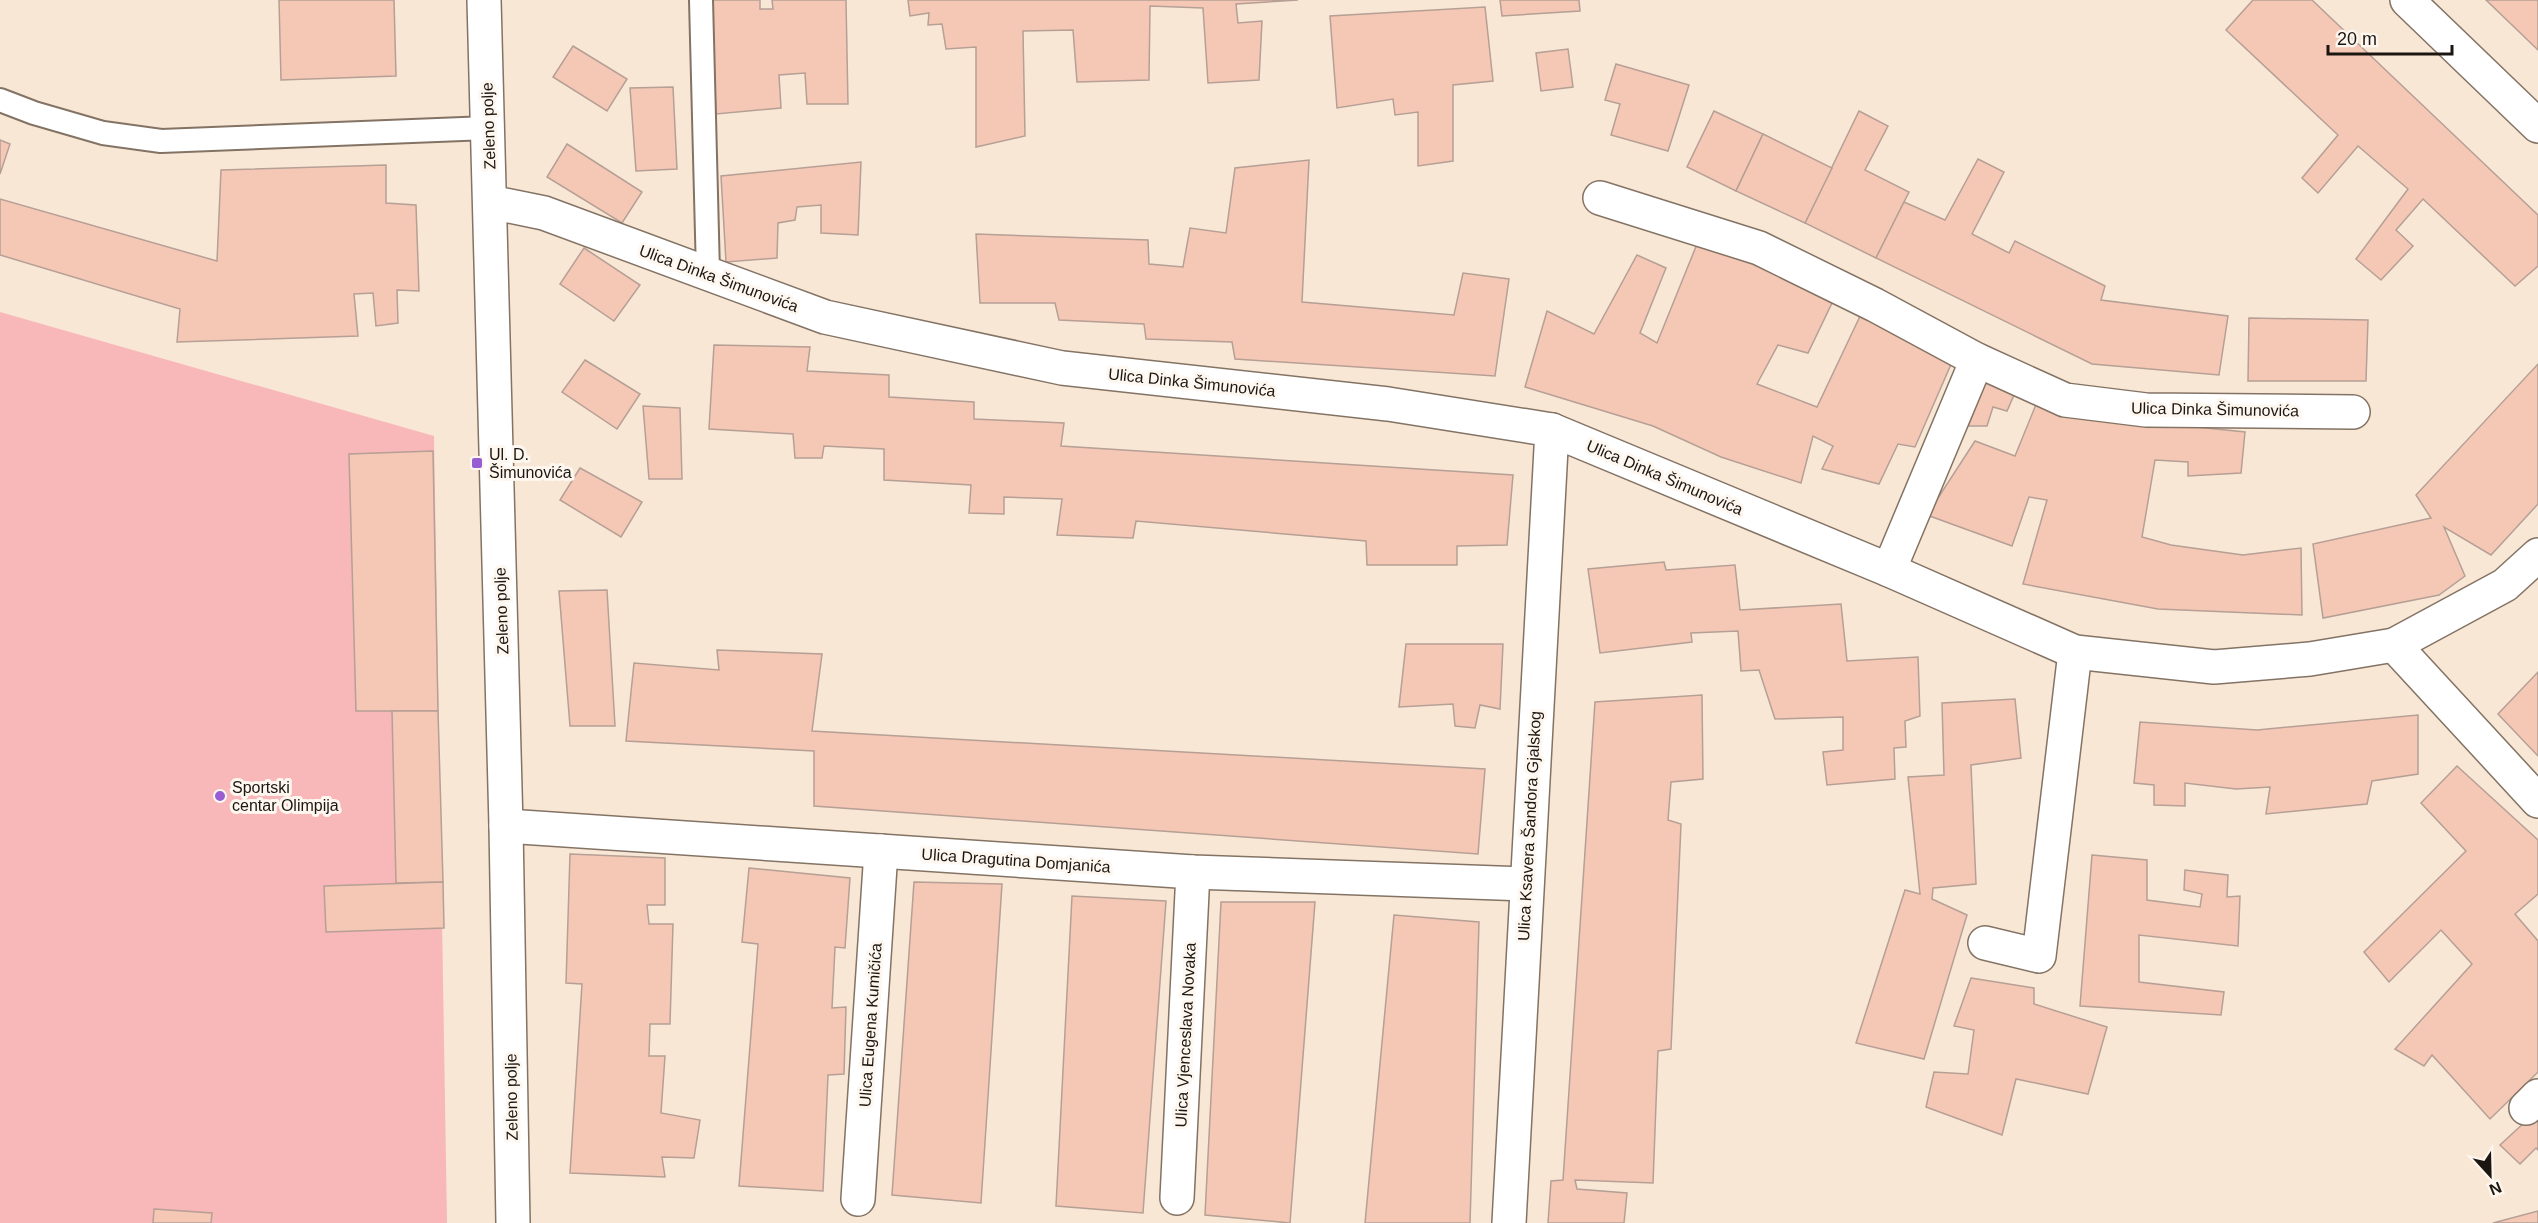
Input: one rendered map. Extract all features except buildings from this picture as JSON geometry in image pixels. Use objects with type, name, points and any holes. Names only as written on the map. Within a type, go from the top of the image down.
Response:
[{"type":"street","name":"Zeleno polje","points":[[484,0],[506,826],[513,1223]]},
{"type":"street","points":[[2407,0],[2538,126]]},
{"type":"street","name":"Ulica Dinka Šimunovića","points":[[1600,198],[1759,248],[1875,305],[1977,360],[2065,400],[2146,410],[2353,412]]},
{"type":"street","name":"Ulica Dinka Šimunovića","points":[[490,202],[544,213],[825,317],[1062,368],[1388,404],[1552,430],[1889,570],[2075,652],[2214,667],[2310,659],[2394,645],[2505,585],[2538,555]]},
{"type":"street","points":[[1889,570],[1977,360]]},
{"type":"street","name":"Ulica Ksavera Šandora Gjalskog","points":[[1509,1223],[1552,430]]},
{"type":"street","points":[[2394,645],[2538,801]]},
{"type":"street","points":[[1985,943],[2039,956],[2075,652]]},
{"type":"street","name":"Ulica Dragutina Domjanića","points":[[506,826],[1193,872],[1526,884]]},
{"type":"street","name":"Ulica Eugena Kumičića","points":[[858,1199],[881,851]]},
{"type":"street","name":"Ulica Vjenceslava Novaka","points":[[1177,1198],[1193,872]]},
{"type":"lane","points":[[701,0],[708,273]]},
{"type":"lane","points":[[0,100],[34,113],[103,133],[161,141],[489,128]]},
{"type":"shaded area","name":"Sportski centar Olimpija","points":[[0,312],[434,436],[447,1223],[0,1223]]},
{"type":"place","name":"Ul. D. Šimunovića","points":[[477,463]]},
{"type":"place","name":"Sportski centar Olimpija","points":[[220,796]]}]
